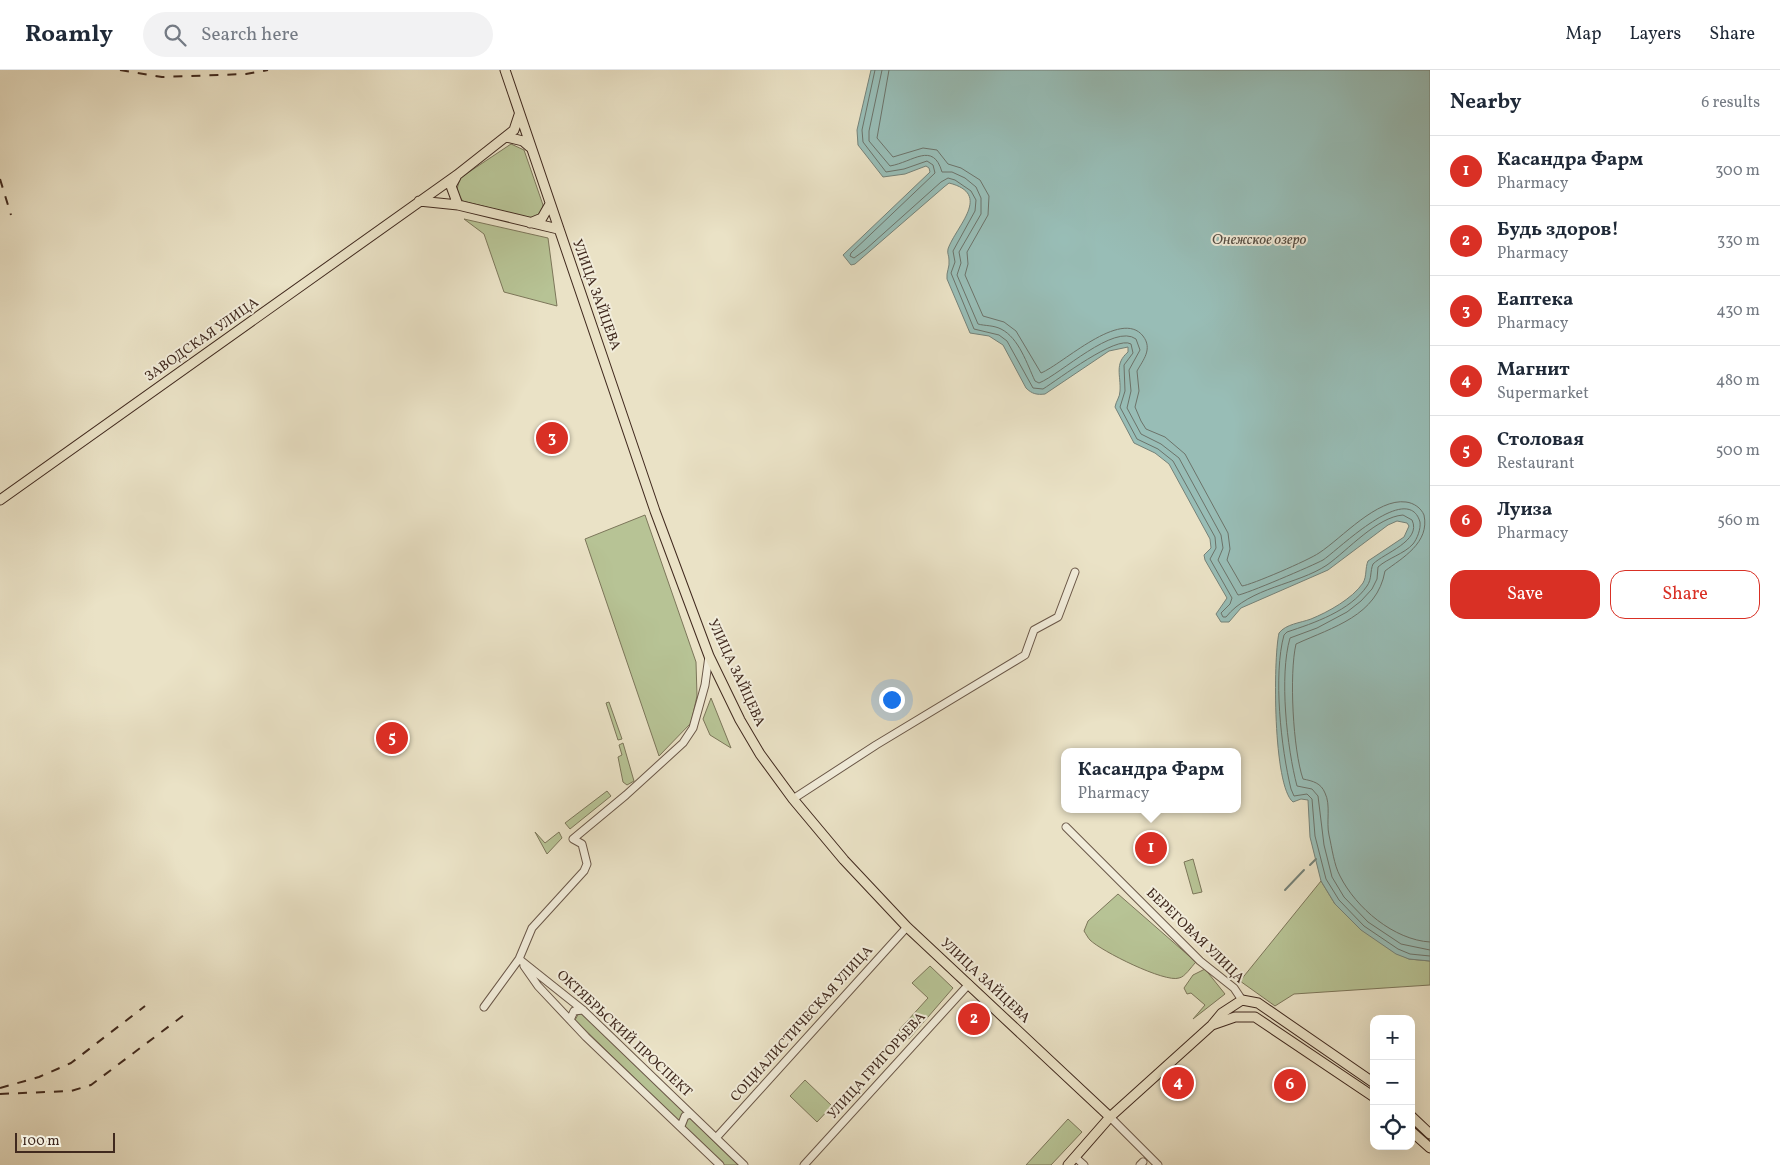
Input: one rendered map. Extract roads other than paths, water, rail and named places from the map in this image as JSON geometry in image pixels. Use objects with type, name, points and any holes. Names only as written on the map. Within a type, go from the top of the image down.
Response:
[{"type":"main road","name":"УЛИЦА ЗАЙЦЕВА","points":[[504,70],[655,511],[709,656],[740,720],[760,754],[793,799],[844,860],[907,928],[1110,1117]]},
{"type":"main road","points":[[506,137],[514,130],[519,116]]},
{"type":"main road","points":[[506,137],[523,141],[530,147]]},
{"type":"main road","name":"ЗАВОДСКАЯ УЛИЦА","points":[[0,500],[457,175],[506,137]]},
{"type":"main road","points":[[457,175],[451,186],[458,205]]},
{"type":"main road","points":[[419,201],[458,205],[558,229]]},
{"type":"main road","points":[[530,223],[542,218],[550,204]]},
{"type":"main road","points":[[1246,1000],[1240,1009],[1246,1015]]},
{"type":"main road","points":[[1068,1165],[1110,1117],[1212,1025],[1222,1013],[1246,1000],[1258,1003],[1298,1028],[1370,1079]]},
{"type":"main road","points":[[1212,1025],[1246,1015],[1256,1017],[1370,1094]]},
{"type":"main road","points":[[1415,1120],[1430,1134]]},
{"type":"main road","points":[[1415,1135],[1430,1148]]},
{"type":"street","points":[[793,799],[876,745],[1025,654],[1034,630],[1058,617],[1075,572]]},
{"type":"street","points":[[484,1007],[519,959],[532,928],[584,871],[587,864],[582,844],[573,839],[626,796],[676,750],[693,728],[709,656]]},
{"type":"street","name":"БЕРЕГОВАЯ УЛИЦА","points":[[1066,827],[1200,961],[1246,1000]]},
{"type":"street","name":"СОЦИАЛИСТИЧЕСКАЯ УЛИЦА","points":[[716,1138],[907,928]]},
{"type":"street","name":"ОКТЯБРЬСКИЙ ПРОСПЕКТ","points":[[519,959],[583,1010],[744,1165]]},
{"type":"street","name":"ОКТЯБРЬСКИЙ ПРОСПЕКТ","points":[[519,959],[538,986],[570,1020],[720,1165]]},
{"type":"street","name":"УЛИЦА ГРИГОРЬЕВА","points":[[804,1165],[969,984]]},
{"type":"street","points":[[570,1020],[574,1011],[583,1010]]},
{"type":"street","points":[[680,1126],[685,1116],[691,1114]]},
{"type":"street","name":"УЛИЦА ЗАЙЦЕВА","points":[[1110,1117],[1158,1165]]},
{"type":"street","points":[[1075,1157],[1084,1165]]},
{"type":"water","name":"Онежское озеро","points":[[871,70],[1430,70],[1430,961],[1409,959],[1396,954],[1361,930],[1335,904],[1321,881],[1310,837],[1308,800],[1301,799],[1293,802],[1286,791],[1278,749],[1276,722],[1276,669],[1279,633],[1289,626],[1325,613],[1353,594],[1363,583],[1368,561],[1404,537],[1409,526],[1407,523],[1397,521],[1388,525],[1328,570],[1241,608],[1229,622],[1221,622],[1216,614],[1227,598],[1205,560],[1204,555],[1211,548],[1210,539],[1169,464],[1155,453],[1134,443],[1115,407],[1120,393],[1120,365],[1128,352],[1128,347],[1109,351],[1045,394],[1030,392],[1003,345],[989,336],[970,333],[947,279],[948,249],[968,212],[970,203],[969,195],[962,188],[949,183],[855,264],[851,265],[843,255],[930,172],[926,166],[905,174],[883,177],[858,145],[857,130]]},
{"type":"waterway","points":[[1310,865],[1316,859]]},
{"type":"waterway","points":[[1285,890],[1304,870]]},
{"type":"railway","points":[[120,70],[162,77],[246,74],[268,70]]},
{"type":"railway","points":[[0,179],[11,215]]},
{"type":"railway","points":[[0,1088],[39,1077],[71,1063],[145,1006]]},
{"type":"railway","points":[[0,1094],[71,1091],[91,1085],[184,1015]]},
{"type":"place","name":"Еаптека","points":[[552,438]]},
{"type":"place","name":"Столовая","points":[[392,738]]},
{"type":"place","name":"Касандра Фарм","points":[[1151,848]]},
{"type":"place","name":"Будь здоров!","points":[[974,1019]]},
{"type":"place","name":"Магнит","points":[[1178,1083]]},
{"type":"place","name":"Луиза","points":[[1290,1085]]}]
